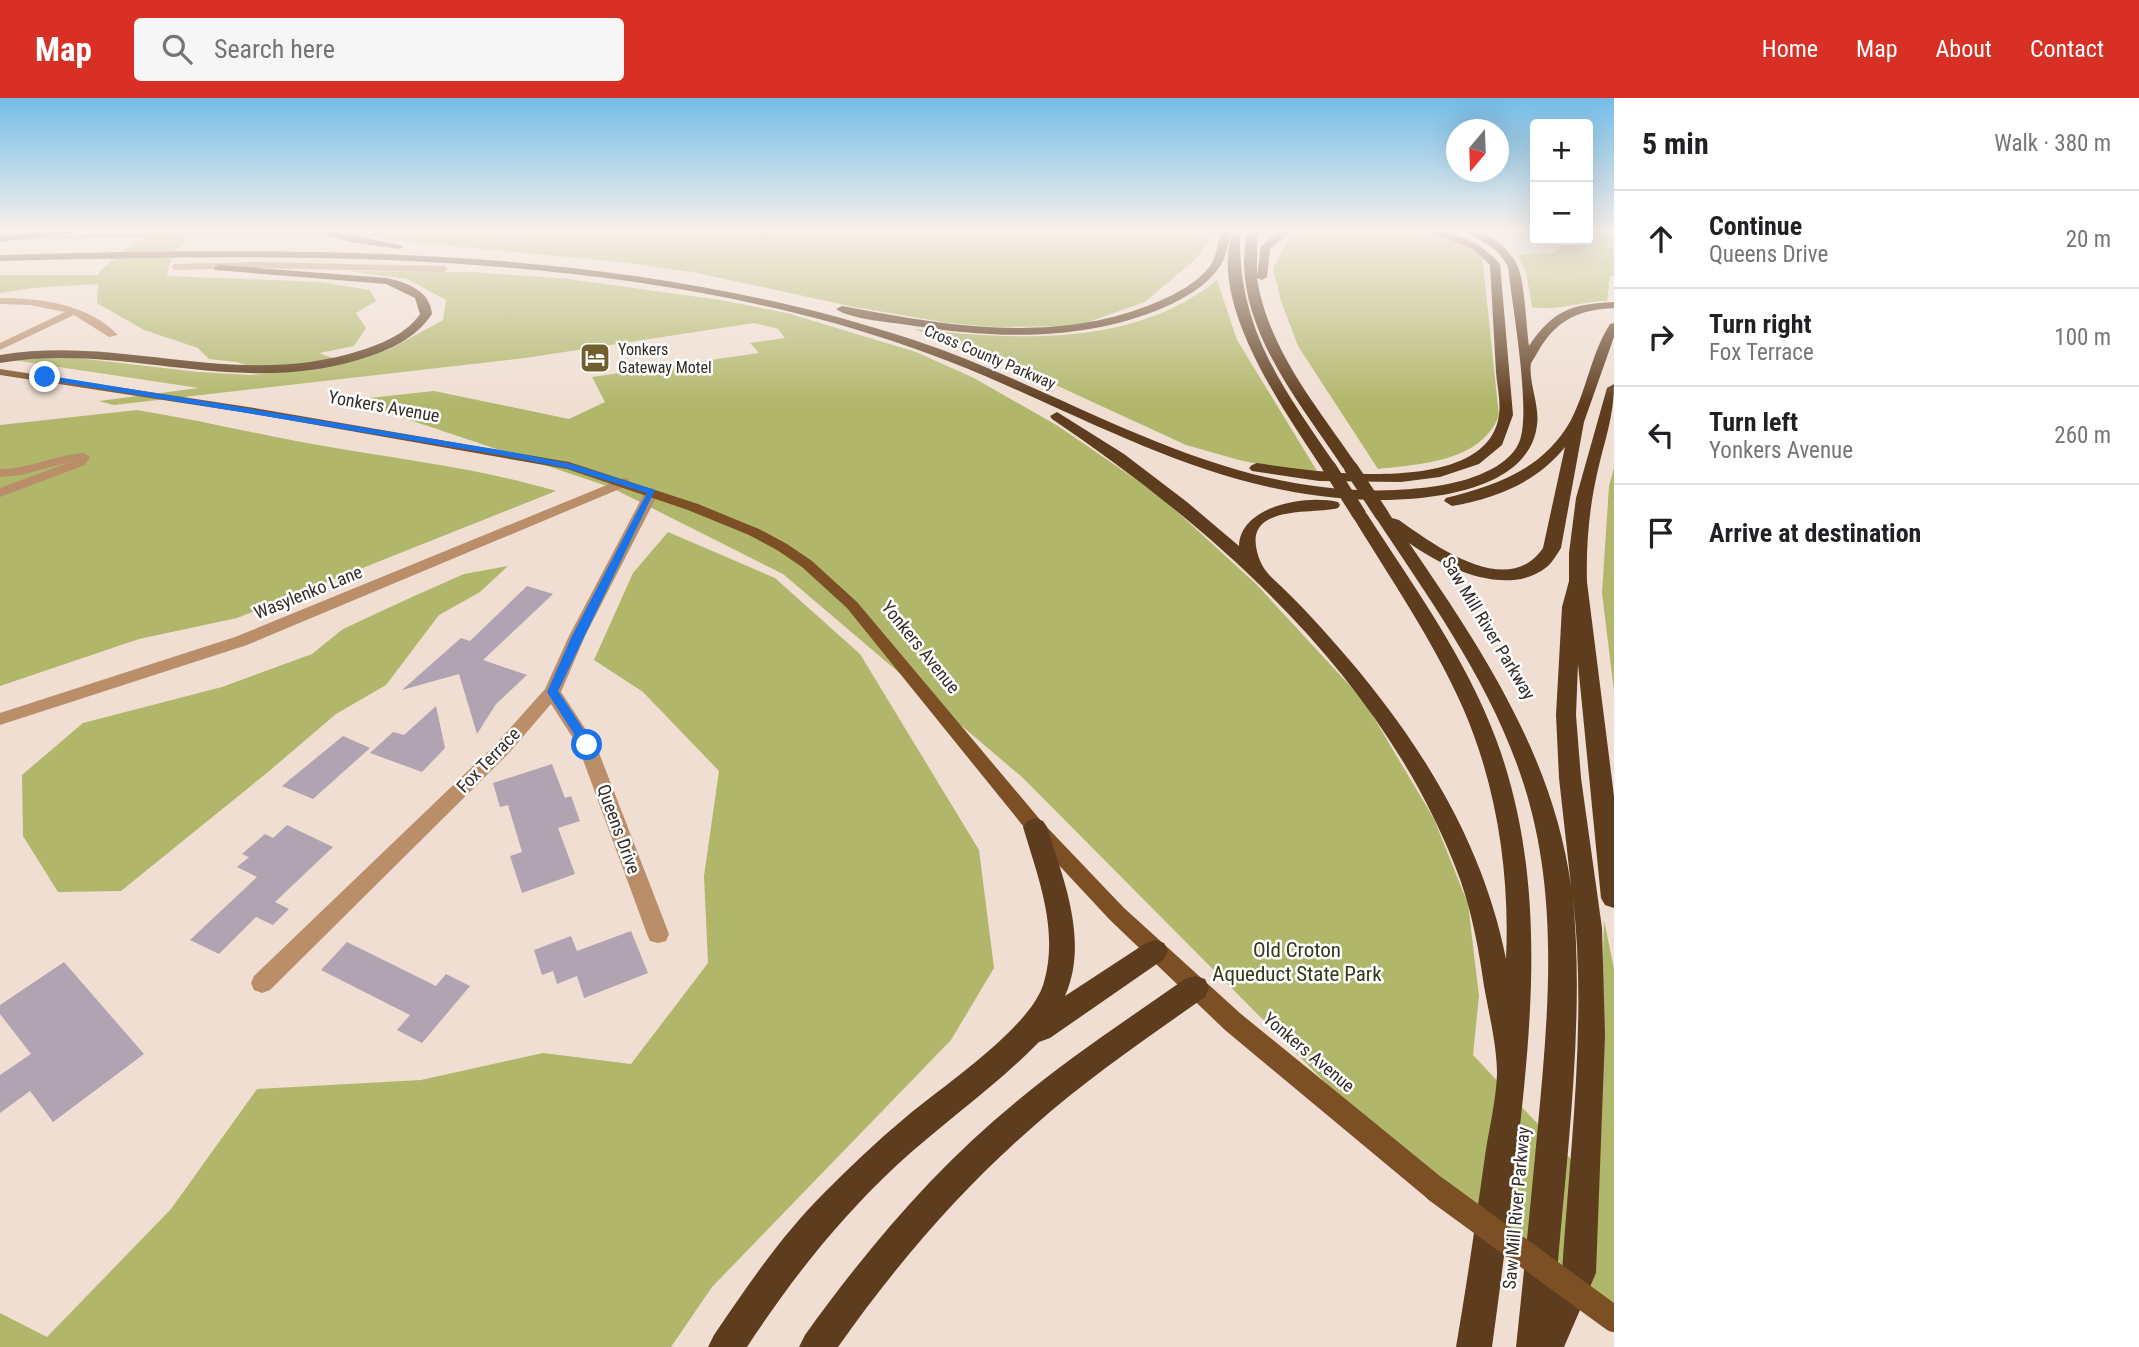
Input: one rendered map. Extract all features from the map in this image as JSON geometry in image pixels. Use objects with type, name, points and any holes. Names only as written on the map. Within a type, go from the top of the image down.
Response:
[{"type":"highway","points":[[0,359],[51,353],[236,372],[291,370],[337,362],[377,349],[407,334],[426,314],[426,302],[409,288]]},
{"type":"highway","name":"Cross County Parkway","points":[[689,288],[795,310],[912,344],[1000,378],[1197,466],[1286,488],[1384,495],[1421,493],[1469,483],[1503,469],[1519,456],[1527,444],[1531,427],[1516,288]]},
{"type":"highway","points":[[730,288],[906,321],[970,329],[1035,330],[1095,325],[1142,313],[1191,288]]},
{"type":"highway","name":"Saw Mill River Parkway","points":[[1237,288],[1251,335],[1277,385],[1457,674],[1498,775],[1515,853],[1520,894],[1520,988],[1512,1076],[1474,1347]]},
{"type":"highway","name":"Saw Mill River Parkway","points":[[1255,288],[1258,303],[1283,362],[1471,649],[1511,721],[1539,794],[1555,859],[1561,933],[1561,1031],[1534,1347]]},
{"type":"highway","points":[[1258,303],[1262,288]]},
{"type":"highway","points":[[803,301],[934,339],[1164,440],[1231,463],[1317,476],[1378,478],[1418,475],[1457,467],[1486,453],[1502,436],[1506,415],[1497,288]]},
{"type":"highway","points":[[1524,364],[1546,331],[1567,312],[1585,306],[1614,305]]},
{"type":"highway","points":[[1382,515],[1438,555],[1456,563],[1502,573],[1533,571],[1545,561],[1552,548],[1562,489],[1576,440],[1577,422],[1605,342],[1614,327]]},
{"type":"highway","points":[[1000,378],[1137,472],[1259,575],[1330,647],[1371,696],[1411,754],[1448,820],[1474,882],[1492,957],[1512,1076]]},
{"type":"highway","points":[[1546,1347],[1579,1273],[1591,1035],[1588,916],[1567,738],[1571,607],[1577,583],[1584,491],[1609,416],[1614,388]]},
{"type":"highway","points":[[1259,575],[1248,551],[1248,534],[1255,522],[1267,514],[1305,505],[1425,504],[1478,496],[1508,485],[1535,469],[1577,422]]},
{"type":"highway","points":[[1577,583],[1614,898]]},
{"type":"highway","points":[[726,1347],[798,1246],[850,1189],[900,1141],[1028,1034],[1045,1014],[1060,979],[1063,954],[1061,925],[1035,827]]},
{"type":"highway","points":[[998,1059],[1155,951]]},
{"type":"highway","points":[[817,1347],[901,1241],[1003,1132],[1195,988]]},
{"type":"highway","points":[[1459,1347],[1482,1293]]},
{"type":"main road","name":"Yonkers Avenue","points":[[0,372],[94,384],[569,466],[624,482],[754,532],[807,564],[830,583],[882,639],[1035,827],[1155,951],[1195,988],[1303,1082],[1437,1190],[1614,1319]]},
{"type":"street","points":[[0,301],[75,311],[97,321],[113,335]]},
{"type":"street","points":[[0,347],[75,311]]},
{"type":"street","points":[[0,473],[30,469],[70,457],[84,457],[81,462],[0,493]]},
{"type":"street","name":"Wasylenko Lane","points":[[0,719],[241,641],[624,482]]},
{"type":"street","name":"Fox Terrace","points":[[262,983],[502,749],[552,692],[577,636],[652,492]]},
{"type":"street","name":"Queens Drive","points":[[552,692],[587,745],[658,934]]},
{"type":"green space","points":[[0,288],[31,288],[0,293]]},
{"type":"green space","name":"Old Croton Aqueduct State Park","points":[[98,288],[370,290],[376,301],[356,313],[366,328],[354,346],[319,353],[346,363],[390,349],[443,320],[446,300],[424,288],[636,288],[787,313],[916,352],[974,378],[1058,426],[1160,496],[1256,584],[1364,701],[1434,819],[1468,904],[1479,996],[1473,1055],[1597,1187],[1604,920],[1614,969],[1614,1332],[1458,1216],[1023,778],[783,574],[610,487],[350,400],[434,391],[569,419],[605,402],[592,377],[759,353],[750,343],[785,338],[778,329],[754,323],[525,358],[114,405],[99,401],[199,388],[12,360],[52,355],[198,372],[251,375],[269,373],[237,362],[209,359],[198,348],[144,330],[97,303]]},
{"type":"green space","points":[[768,288],[1161,288],[1145,302],[1077,326],[994,327],[949,323],[854,307]]},
{"type":"green space","points":[[1205,288],[1220,288],[1237,340],[1317,471],[1287,470],[1186,445],[999,359],[914,329],[992,336],[1072,334],[1111,328],[1148,318],[1184,302]]},
{"type":"green space","points":[[1278,288],[1486,288],[1499,416],[1490,431],[1464,452],[1430,462],[1378,469],[1298,346]]},
{"type":"green space","points":[[1529,288],[1609,288],[1607,301],[1532,307]]},
{"type":"green space","points":[[137,410],[316,445],[476,472],[556,491],[237,618],[139,639],[0,686],[0,425]]},
{"type":"green space","points":[[1614,468],[1614,691],[1602,593],[1609,486]]},
{"type":"green space","points":[[668,532],[775,578],[860,654],[979,850],[994,968],[951,1040],[712,1287],[671,1347],[0,1347],[0,1313],[47,1337],[171,1209],[257,1089],[421,1080],[543,1053],[631,1064],[708,963],[704,876],[719,771],[643,692],[594,660],[633,573]]},
{"type":"green space","points":[[508,566],[480,592],[439,615],[386,685],[336,714],[121,891],[58,892],[23,836],[22,775],[83,723],[222,687],[312,654],[343,629],[412,597],[464,574]]},
{"type":"building","points":[[527,586],[553,594],[483,660],[527,675],[496,704],[477,734],[459,674],[402,690],[461,638],[470,641]]},
{"type":"building","points":[[436,706],[445,748],[422,772],[370,753],[393,732],[404,735]]},
{"type":"building","points":[[343,736],[370,748],[313,799],[282,786]]},
{"type":"building","points":[[552,764],[565,798],[571,796],[580,821],[558,828],[575,874],[522,893],[510,856],[522,852],[508,805],[500,807],[493,783]]},
{"type":"building","points":[[287,825],[333,847],[275,902],[289,909],[273,925],[256,917],[219,954],[190,940],[257,877],[237,867],[249,857],[242,854],[265,834],[273,838]]},
{"type":"building","points":[[631,931],[648,973],[584,998],[577,976],[557,984],[553,971],[542,975],[534,950],[571,936],[577,951]]},
{"type":"building","points":[[347,942],[436,986],[446,974],[470,986],[422,1043],[397,1030],[410,1015],[321,970]]},
{"type":"building","points":[[64,962],[144,1054],[53,1122],[30,1091],[0,1113],[0,1075],[31,1054],[0,1014],[0,1005]]},
{"type":"place","name":"Yonkers Gateway Motel","points":[[595,358]]},
{"type":"route","points":[[45,377],[500,452],[569,466],[652,492],[577,636],[552,692],[587,745]]}]
